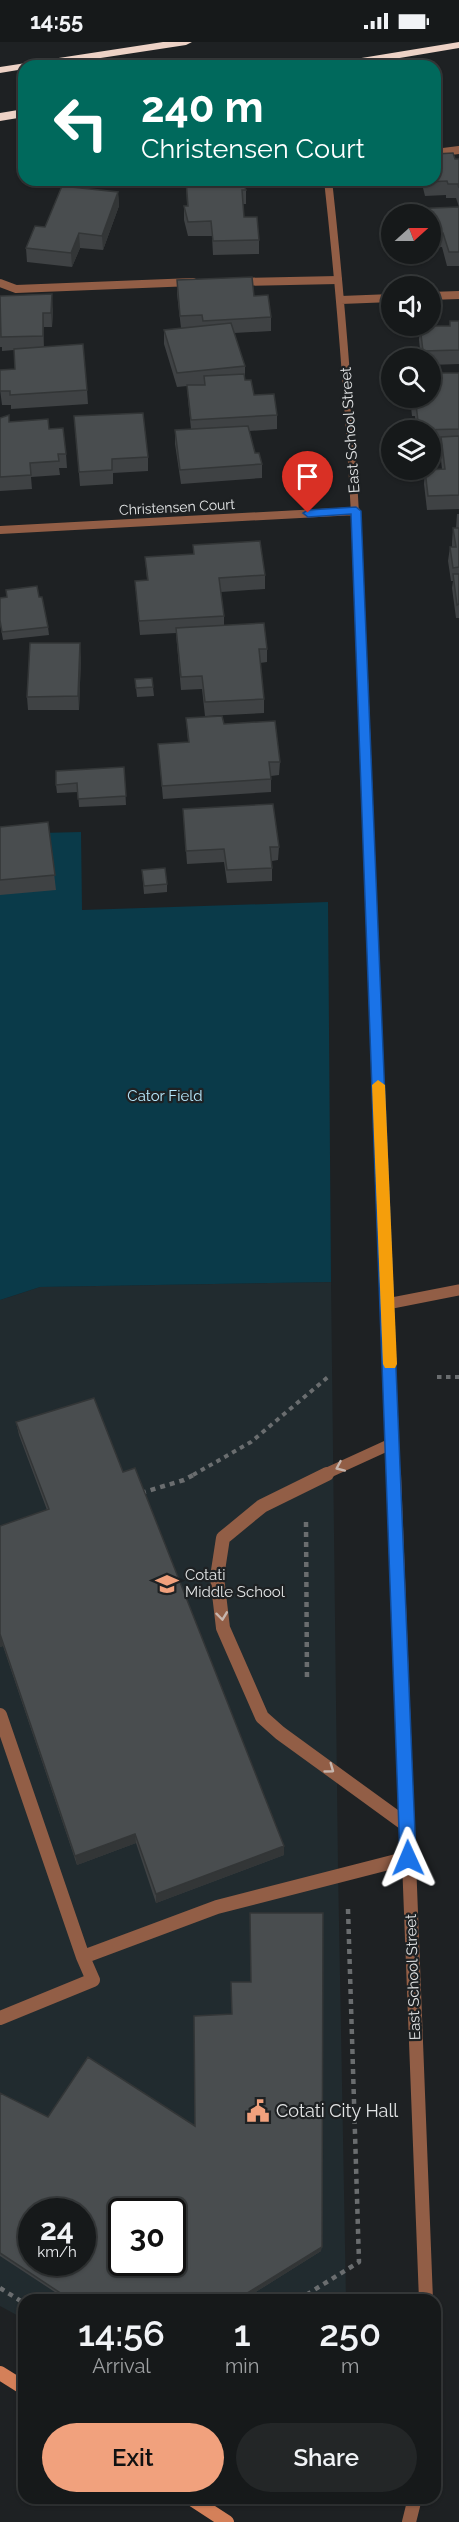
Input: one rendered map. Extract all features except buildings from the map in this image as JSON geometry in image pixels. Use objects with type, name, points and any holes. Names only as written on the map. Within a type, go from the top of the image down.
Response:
[{"type":"highway","points":[[64,60],[186,42]]},
{"type":"highway","points":[[368,60],[459,45]]},
{"type":"highway","points":[[0,70],[18,67]]},
{"type":"highway","points":[[0,117],[18,114]]},
{"type":"main road","points":[[0,2373],[18,2384]]},
{"type":"main road","points":[[199,2504],[227,2522]]},
{"type":"street","points":[[441,152],[459,150]]},
{"type":"street","name":"East School Street","points":[[329,186],[341,300],[356,511],[426,2294]]},
{"type":"street","points":[[223,282],[338,280]]},
{"type":"street","points":[[0,283],[16,289],[200,282]]},
{"type":"street","points":[[441,296],[459,295]]},
{"type":"street","points":[[341,300],[381,298]]},
{"type":"street","name":"Christensen Court","points":[[0,530],[356,511]]},
{"type":"street","points":[[387,1304],[459,1290]]},
{"type":"street","points":[[393,1443],[262,1506],[223,1538],[217,1577],[223,1628],[262,1718],[408,1826]]},
{"type":"street","points":[[0,1715],[83,1957],[93,1980],[0,2018]]},
{"type":"street","points":[[83,1957],[217,1906],[408,1858]]},
{"type":"street","points":[[409,2522],[414,2504]]},
{"type":"path","points":[[141,1493],[184,1480],[251,1442],[328,1377]]},
{"type":"path","points":[[437,1377],[459,1377]]},
{"type":"path","points":[[306,1515],[307,1681]]},
{"type":"path","points":[[308,2294],[359,2262],[348,1912],[339,1876]]},
{"type":"path","points":[[0,2288],[18,2299]]},
{"type":"shaded area","name":"Cotati Middle School","points":[[331,1282],[346,2294],[18,2294],[18,2316],[0,2306],[0,1300],[40,1287]]},
{"type":"green space","name":"Cator Field","points":[[81,832],[82,910],[328,902],[331,1282],[40,1287],[0,1300],[0,834]]},
{"type":"slow traffic","points":[[378,1085],[390,1364]]},
{"type":"place","name":"Cotati Middle School","points":[[167,1584]]},
{"type":"place","name":"Cotati City Hall","points":[[258,2111]]},
{"type":"route","points":[[308,513],[356,511],[408,1858]]}]
